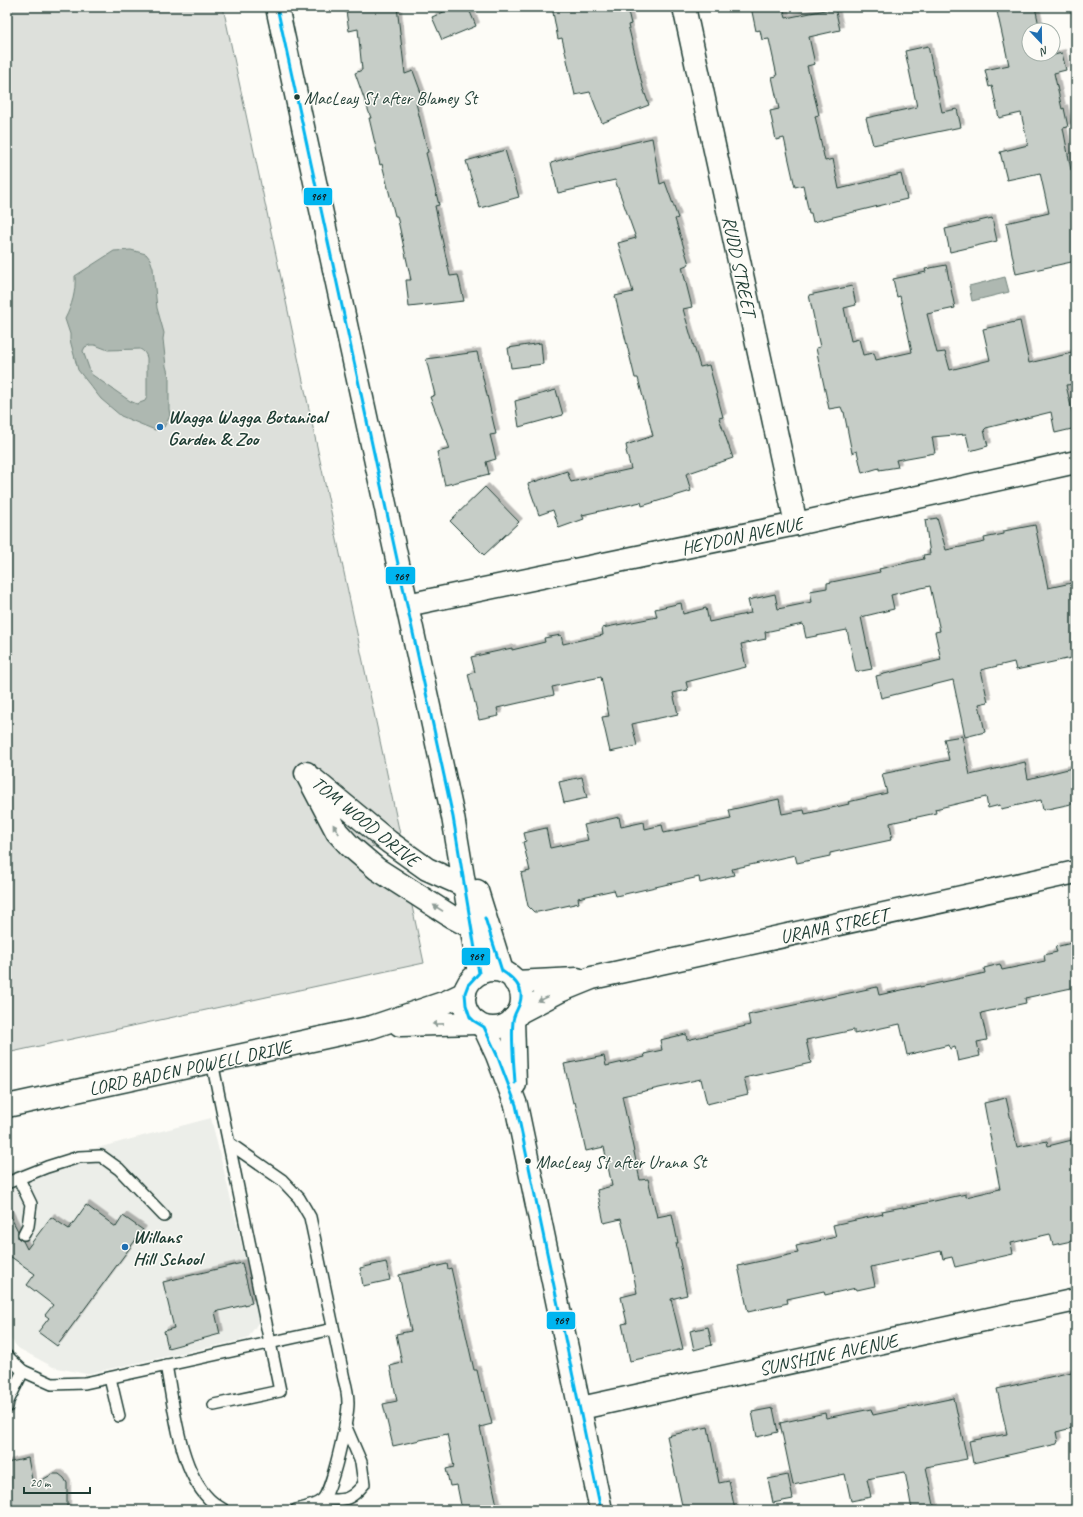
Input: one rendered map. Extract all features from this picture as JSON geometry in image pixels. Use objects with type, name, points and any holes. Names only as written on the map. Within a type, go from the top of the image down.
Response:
[{"type":"street","points":[[277,7],[453,818],[479,973]]},
{"type":"street","name":"RUDD STREET","points":[[684,7],[796,524]]},
{"type":"street","name":"HEYDON AVENUE","points":[[407,605],[796,524],[1076,462]]},
{"type":"street","name":"TOM WOOD DRIVE","points":[[465,886],[427,869],[389,842],[306,773],[337,832],[350,846],[377,869],[452,917],[472,927]]},
{"type":"street","points":[[453,818],[509,976],[521,994],[520,1006],[515,1016],[508,1024],[499,1028],[490,1028],[481,1025],[470,1017],[465,1004],[465,993],[466,987],[471,980],[479,973],[489,970],[509,976]]},
{"type":"street","name":"URANA STREET","points":[[515,1016],[560,991],[592,978],[1076,872]]},
{"type":"street","name":"URANA STREET","points":[[509,976],[592,978]]},
{"type":"street","name":"LORD BADEN POWELL DRIVE","points":[[7,1106],[372,1027],[446,1002],[465,993]]},
{"type":"street","points":[[515,1016],[516,1105]]},
{"type":"street","name":"LORD BADEN POWELL DRIVE","points":[[372,1027],[408,1025],[481,1025]]},
{"type":"street","points":[[481,1025],[498,1055],[516,1105],[581,1408],[601,1510]]},
{"type":"street","name":"SUNSHINE AVENUE","points":[[581,1408],[1076,1300]]},
{"type":"lane","points":[[212,1062],[280,1390],[214,1406]]},
{"type":"lane","points":[[229,1143],[282,1180],[299,1198],[310,1217],[348,1403],[345,1425],[332,1478],[323,1500]]},
{"type":"lane","points":[[7,1183],[47,1167],[79,1157],[101,1156],[119,1169],[164,1216]]},
{"type":"lane","points":[[19,1179],[31,1204],[28,1226],[24,1234]]},
{"type":"lane","points":[[7,1356],[23,1371],[52,1384],[85,1383],[333,1329]]},
{"type":"lane","points":[[166,1365],[186,1459],[194,1478],[209,1499],[224,1510]]},
{"type":"lane","points":[[7,1407],[8,1401],[23,1371]]},
{"type":"lane","points":[[110,1378],[119,1416]]},
{"type":"lane","points":[[296,1510],[307,1508],[323,1500],[342,1500],[354,1495],[364,1484],[361,1462],[345,1425]]},
{"type":"shaded area","name":"Wagga Wagga Botanical Garden & Zoo","points":[[7,7],[223,7],[407,867],[373,846],[361,854],[408,887],[424,963],[7,1053]]},
{"type":"shaded area","points":[[131,250],[146,254],[150,259],[153,268],[157,308],[164,333],[163,339],[166,366],[169,377],[170,416],[164,427],[155,430],[121,416],[101,399],[78,370],[65,319],[73,298],[75,276],[114,251]],"holes":[[[95,345],[108,350],[140,349],[144,352],[147,358],[147,397],[145,401],[137,404],[130,401],[91,374],[83,351],[85,347]]]},
{"type":"shaded area","points":[[1005,277],[1009,292],[972,301],[969,286]]},
{"type":"shaded area","name":"Willans Hill School","points":[[211,1118],[260,1320],[247,1339],[86,1374],[53,1367],[18,1348],[7,1334],[7,1174],[10,1171]]},
{"type":"building","points":[[397,7],[405,74],[413,71],[424,101],[416,103],[428,152],[426,153],[439,205],[435,206],[450,276],[458,275],[464,301],[409,307],[406,280],[411,280],[397,216],[395,216],[382,164],[380,165],[369,118],[371,118],[355,73],[362,70],[358,29],[349,31],[346,11]]},
{"type":"building","points":[[455,7],[468,7],[476,26],[442,40],[432,17]]},
{"type":"building","points":[[552,7],[627,7],[631,24],[628,25],[643,88],[649,105],[602,123],[590,92],[575,95],[562,38],[558,39]]},
{"type":"building","points":[[751,7],[783,7],[786,18],[835,8],[840,30],[809,37],[815,64],[807,66],[819,115],[815,116],[825,161],[833,159],[839,189],[901,174],[907,199],[813,222],[811,213],[809,213],[803,185],[795,187],[784,138],[776,140],[770,111],[779,109],[772,77],[777,76],[769,39],[762,40],[760,30],[756,31]]},
{"type":"building","points":[[996,7],[1035,7],[1038,22],[1021,22],[1021,62],[1061,62],[1062,53],[1066,70],[1054,73],[1062,109],[1064,108],[1068,127],[1063,128],[1071,170],[1076,169],[1076,261],[1016,274],[1006,223],[1049,213],[1040,173],[1007,180],[1000,152],[1028,145],[1021,113],[999,118],[992,86],[989,87],[985,70],[1009,65]]},
{"type":"building","points":[[928,46],[942,112],[957,109],[961,127],[873,145],[866,118],[917,107],[905,51]]},
{"type":"building","points":[[652,138],[660,184],[665,182],[678,218],[675,219],[689,264],[682,267],[692,307],[683,309],[700,367],[709,365],[723,417],[719,418],[733,458],[686,474],[691,491],[642,506],[641,502],[582,515],[584,519],[559,528],[553,510],[539,515],[528,484],[567,471],[571,482],[631,469],[626,451],[626,445],[653,436],[638,378],[635,378],[615,296],[633,292],[618,243],[636,238],[615,180],[558,193],[551,163]]},
{"type":"building","points":[[505,150],[519,197],[480,208],[466,161]]},
{"type":"building","points":[[992,218],[997,241],[950,252],[945,229]]},
{"type":"building","points":[[946,265],[955,308],[927,314],[937,353],[945,352],[950,370],[990,360],[983,329],[1020,321],[1029,363],[1076,352],[1076,384],[1066,385],[1076,428],[1055,433],[1051,412],[986,428],[984,430],[988,446],[970,451],[966,434],[932,437],[935,453],[896,460],[898,467],[879,470],[879,468],[862,473],[857,451],[852,453],[844,412],[841,407],[829,409],[816,348],[820,347],[809,295],[852,286],[856,305],[844,308],[851,341],[859,339],[863,355],[874,353],[876,360],[912,352],[900,296],[897,297],[893,279],[926,272],[925,269]]},
{"type":"building","points":[[541,343],[543,364],[511,368],[508,348]]},
{"type":"building","points":[[477,352],[496,434],[490,435],[496,459],[486,462],[489,474],[445,485],[437,452],[450,449],[430,397],[435,395],[426,359]]},
{"type":"building","points":[[556,390],[563,415],[519,427],[515,401]]},
{"type":"building","points":[[485,487],[519,522],[484,555],[450,521]]},
{"type":"building","points":[[937,518],[946,550],[985,542],[984,538],[1004,534],[1004,531],[1035,525],[1048,588],[1076,582],[1076,657],[1016,670],[1014,662],[981,670],[988,702],[979,704],[985,732],[965,737],[953,680],[881,698],[876,676],[941,660],[935,632],[940,631],[930,586],[891,595],[894,609],[861,617],[872,669],[856,672],[847,630],[806,638],[803,624],[765,632],[766,639],[741,644],[746,667],[686,682],[688,690],[673,693],[678,714],[632,724],[637,746],[610,752],[602,717],[609,716],[601,677],[552,687],[554,695],[497,708],[499,716],[479,720],[468,674],[475,672],[471,657],[512,648],[512,650],[545,642],[544,638],[561,635],[563,644],[603,635],[602,628],[657,617],[655,609],[681,603],[683,614],[706,608],[709,622],[751,613],[748,600],[775,594],[778,609],[812,602],[810,591],[827,588],[827,583],[880,572],[879,569],[924,559],[923,555],[930,554],[925,520]]},
{"type":"building","points":[[962,736],[970,775],[1025,762],[1028,779],[1076,767],[1076,803],[1043,810],[1041,800],[1001,809],[1000,805],[988,808],[986,797],[935,809],[936,813],[890,823],[892,836],[890,836],[891,840],[830,853],[830,856],[797,863],[795,855],[732,869],[734,875],[700,883],[699,877],[616,896],[614,890],[578,898],[579,903],[538,912],[534,912],[528,906],[521,873],[530,871],[523,842],[526,841],[524,833],[546,828],[550,848],[588,840],[584,825],[619,817],[621,827],[644,822],[645,829],[662,825],[664,833],[731,819],[729,810],[779,799],[782,814],[804,810],[805,814],[849,804],[848,802],[887,793],[882,774],[949,760],[944,739]]},
{"type":"building","points":[[582,777],[587,798],[564,803],[559,782]]},
{"type":"building","points":[[1076,942],[1076,987],[1025,998],[1026,1003],[981,1013],[987,1040],[977,1042],[980,1056],[958,1061],[955,1047],[950,1049],[949,1045],[907,1055],[900,1024],[854,1034],[854,1030],[806,1040],[811,1063],[744,1078],[748,1094],[707,1104],[701,1079],[622,1096],[640,1180],[648,1179],[657,1217],[672,1214],[678,1243],[676,1243],[687,1295],[671,1299],[683,1349],[630,1361],[622,1324],[627,1323],[621,1297],[637,1293],[629,1251],[621,1219],[604,1223],[597,1190],[612,1186],[604,1147],[586,1151],[575,1102],[573,1103],[564,1064],[604,1056],[606,1066],[645,1057],[644,1054],[662,1050],[660,1040],[686,1034],[687,1040],[750,1025],[748,1015],[877,987],[879,995],[920,987],[985,973],[984,968],[1000,964],[1002,970],[1045,961],[1044,955],[1057,952],[1055,947]]},
{"type":"building","points":[[1006,1098],[1017,1147],[1047,1141],[1048,1146],[1076,1139],[1076,1240],[1053,1245],[1050,1234],[1011,1243],[1013,1254],[955,1267],[952,1257],[943,1259],[941,1251],[871,1267],[875,1286],[857,1290],[856,1288],[825,1295],[824,1291],[787,1299],[788,1303],[748,1312],[738,1266],[798,1253],[796,1246],[836,1237],[833,1225],[883,1214],[882,1211],[903,1208],[966,1194],[966,1197],[1000,1189],[984,1103]]},
{"type":"building","points":[[86,1205],[116,1227],[123,1216],[143,1230],[57,1346],[38,1332],[49,1318],[45,1315],[53,1305],[27,1285],[35,1274],[7,1254],[7,1210],[18,1231],[18,1238],[23,1241],[27,1249],[51,1217],[69,1229]]},
{"type":"building","points":[[386,1262],[390,1280],[363,1286],[360,1268]]},
{"type":"building","points":[[242,1263],[252,1303],[215,1312],[220,1334],[168,1348],[164,1331],[174,1328],[163,1282]]},
{"type":"building","points":[[447,1264],[448,1269],[451,1268],[474,1370],[477,1370],[482,1392],[484,1391],[492,1424],[480,1427],[498,1510],[462,1510],[457,1485],[450,1486],[446,1469],[454,1467],[447,1434],[393,1446],[383,1404],[397,1401],[390,1366],[402,1363],[396,1334],[411,1331],[399,1275]]},
{"type":"building","points":[[708,1327],[712,1345],[694,1350],[690,1331]]},
{"type":"building","points":[[1076,1371],[1076,1427],[1056,1432],[1057,1444],[973,1463],[969,1441],[1007,1434],[997,1389]]},
{"type":"building","points":[[954,1398],[967,1459],[926,1467],[935,1510],[912,1510],[905,1472],[867,1479],[871,1497],[851,1501],[845,1474],[793,1485],[780,1423],[825,1413],[826,1418],[871,1409],[873,1415]]},
{"type":"building","points":[[773,1408],[778,1432],[757,1437],[752,1412]]},
{"type":"building","points":[[708,1427],[719,1483],[729,1481],[735,1510],[683,1510],[667,1436]]},
{"type":"building","points":[[28,1458],[33,1485],[53,1474],[59,1474],[64,1478],[67,1483],[67,1510],[7,1510],[7,1463]]},
{"type":"building","points":[[788,1475],[793,1499],[773,1503],[768,1479]]},
{"type":"transit line","name":"969","points":[[277,7],[453,817],[479,973],[468,985],[465,993],[466,1005],[470,1017],[484,1027],[497,1055],[516,1105],[601,1510]]},
{"type":"transit line","name":"969","points":[[485,918],[502,971],[517,984],[521,994],[512,1028],[515,1083]]},
{"type":"place","name":"MacLeay St after Blamey St","points":[[297,97]]},
{"type":"place","name":"Wagga Wagga Botanical Garden & Zoo","points":[[160,427]]},
{"type":"place","name":"MacLeay St after Urana St","points":[[528,1161]]},
{"type":"place","name":"Willans Hill School","points":[[125,1247]]}]
